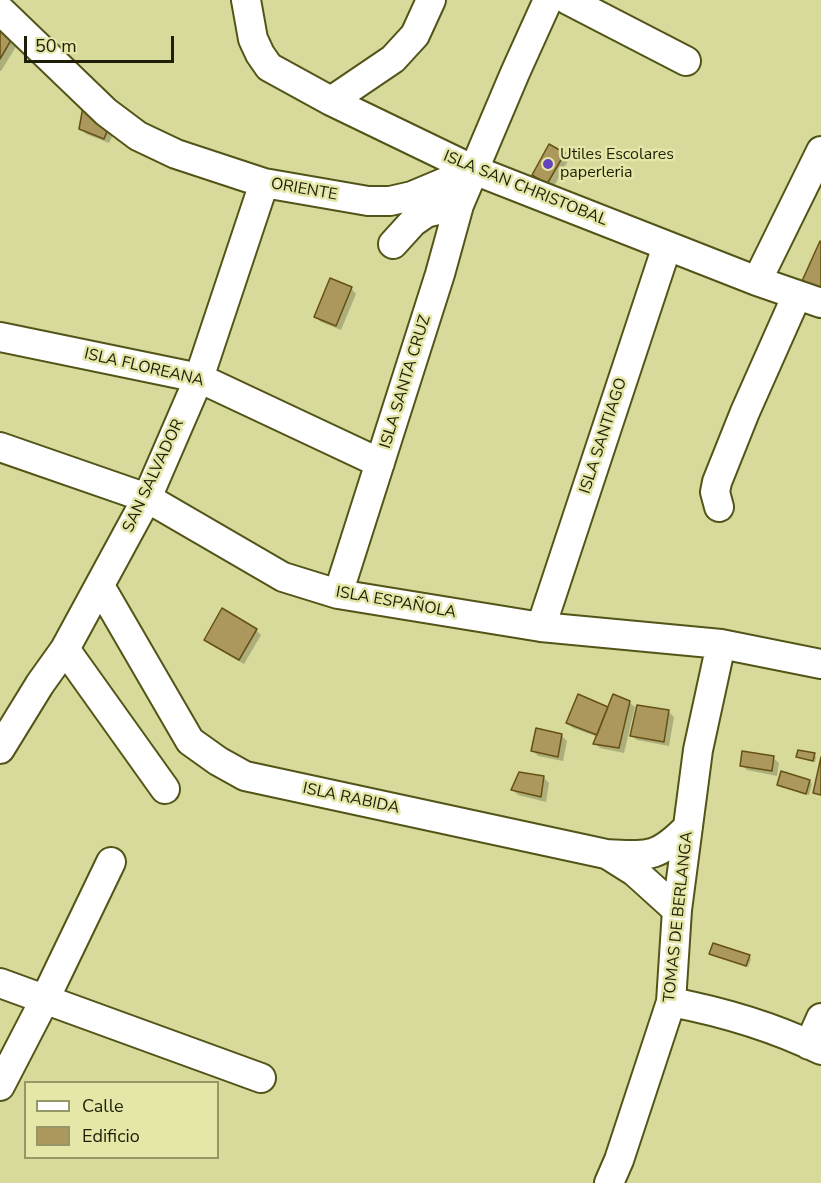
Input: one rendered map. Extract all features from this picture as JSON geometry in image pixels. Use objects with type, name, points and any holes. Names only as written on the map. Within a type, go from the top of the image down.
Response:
[{"type":"street","name":"ISLA SAN CHRISTOBAL","points":[[246,0],[252,39],[269,67],[331,101],[474,170],[757,281],[809,299]]},
{"type":"street","points":[[331,101],[393,59],[415,35],[431,0]]},
{"type":"street","points":[[474,170],[548,0]]},
{"type":"street","points":[[568,0],[686,61]]},
{"type":"street","name":"ORIENTE","points":[[0,10],[106,112],[138,136],[176,154],[264,183],[368,201],[390,201],[412,196],[474,170]]},
{"type":"street","points":[[757,281],[821,151]]},
{"type":"street","name":"ISLA SANTA CRUZ","points":[[338,594],[440,274],[459,205],[474,170]]},
{"type":"street","name":"SAN SALVADOR","points":[[0,749],[40,684],[65,649],[147,498],[198,378],[264,183]]},
{"type":"street","points":[[393,244],[413,222],[426,213],[459,205]]},
{"type":"street","name":"ISLA SANTIAGO","points":[[541,627],[667,246]]},
{"type":"street","points":[[719,507],[715,492],[717,482],[745,412],[809,299]]},
{"type":"street","name":"ISLA FLOREANA","points":[[0,337],[198,378],[380,463]]},
{"type":"street","name":"ISLA ESPAÑOLA","points":[[0,447],[147,498],[283,577],[338,594],[541,627],[721,644],[821,664]]},
{"type":"street","name":"ISLA RABIDA","points":[[100,586],[190,741],[245,776],[606,854],[640,856],[656,852],[671,845],[688,827]]},
{"type":"street","name":"TOMAS DE BERLANGA","points":[[609,1183],[619,1160],[671,1002],[677,910],[698,750],[721,644]]},
{"type":"street","points":[[65,649],[165,789]]},
{"type":"street","points":[[606,854],[635,872],[677,910]]},
{"type":"street","points":[[0,1086],[111,862]]},
{"type":"street","points":[[0,983],[261,1078]]},
{"type":"street","points":[[671,1002],[714,1010],[762,1025],[815,1047],[821,1018]]},
{"type":"building","points":[[0,20],[17,30],[0,59]]},
{"type":"building","points":[[84,101],[110,124],[104,139],[79,129]]},
{"type":"building","name":"Utiles Escolares paperleria","points":[[549,144],[565,153],[547,184],[532,175]]},
{"type":"building","points":[[821,242],[821,290],[802,281]]},
{"type":"building","points":[[330,278],[352,287],[336,326],[314,317]]},
{"type":"building","points":[[222,608],[257,629],[239,660],[204,640]]},
{"type":"building","points":[[578,694],[608,707],[597,735],[566,723]]},
{"type":"building","points":[[613,694],[630,701],[619,748],[593,744]]},
{"type":"building","points":[[637,705],[669,710],[664,742],[630,736]]},
{"type":"building","points":[[536,728],[562,734],[558,757],[531,751]]},
{"type":"building","points":[[798,750],[815,753],[813,761],[796,757]]},
{"type":"building","points":[[742,751],[774,756],[772,771],[740,766]]},
{"type":"building","points":[[821,757],[821,795],[813,793]]},
{"type":"building","points":[[781,771],[810,780],[806,794],[777,785]]},
{"type":"building","points":[[519,772],[544,776],[541,797],[511,790]]},
{"type":"building","points":[[713,943],[750,955],[746,966],[709,954]]},
{"type":"place","name":"Utiles Escolares paperleria","points":[[548,164]]}]
